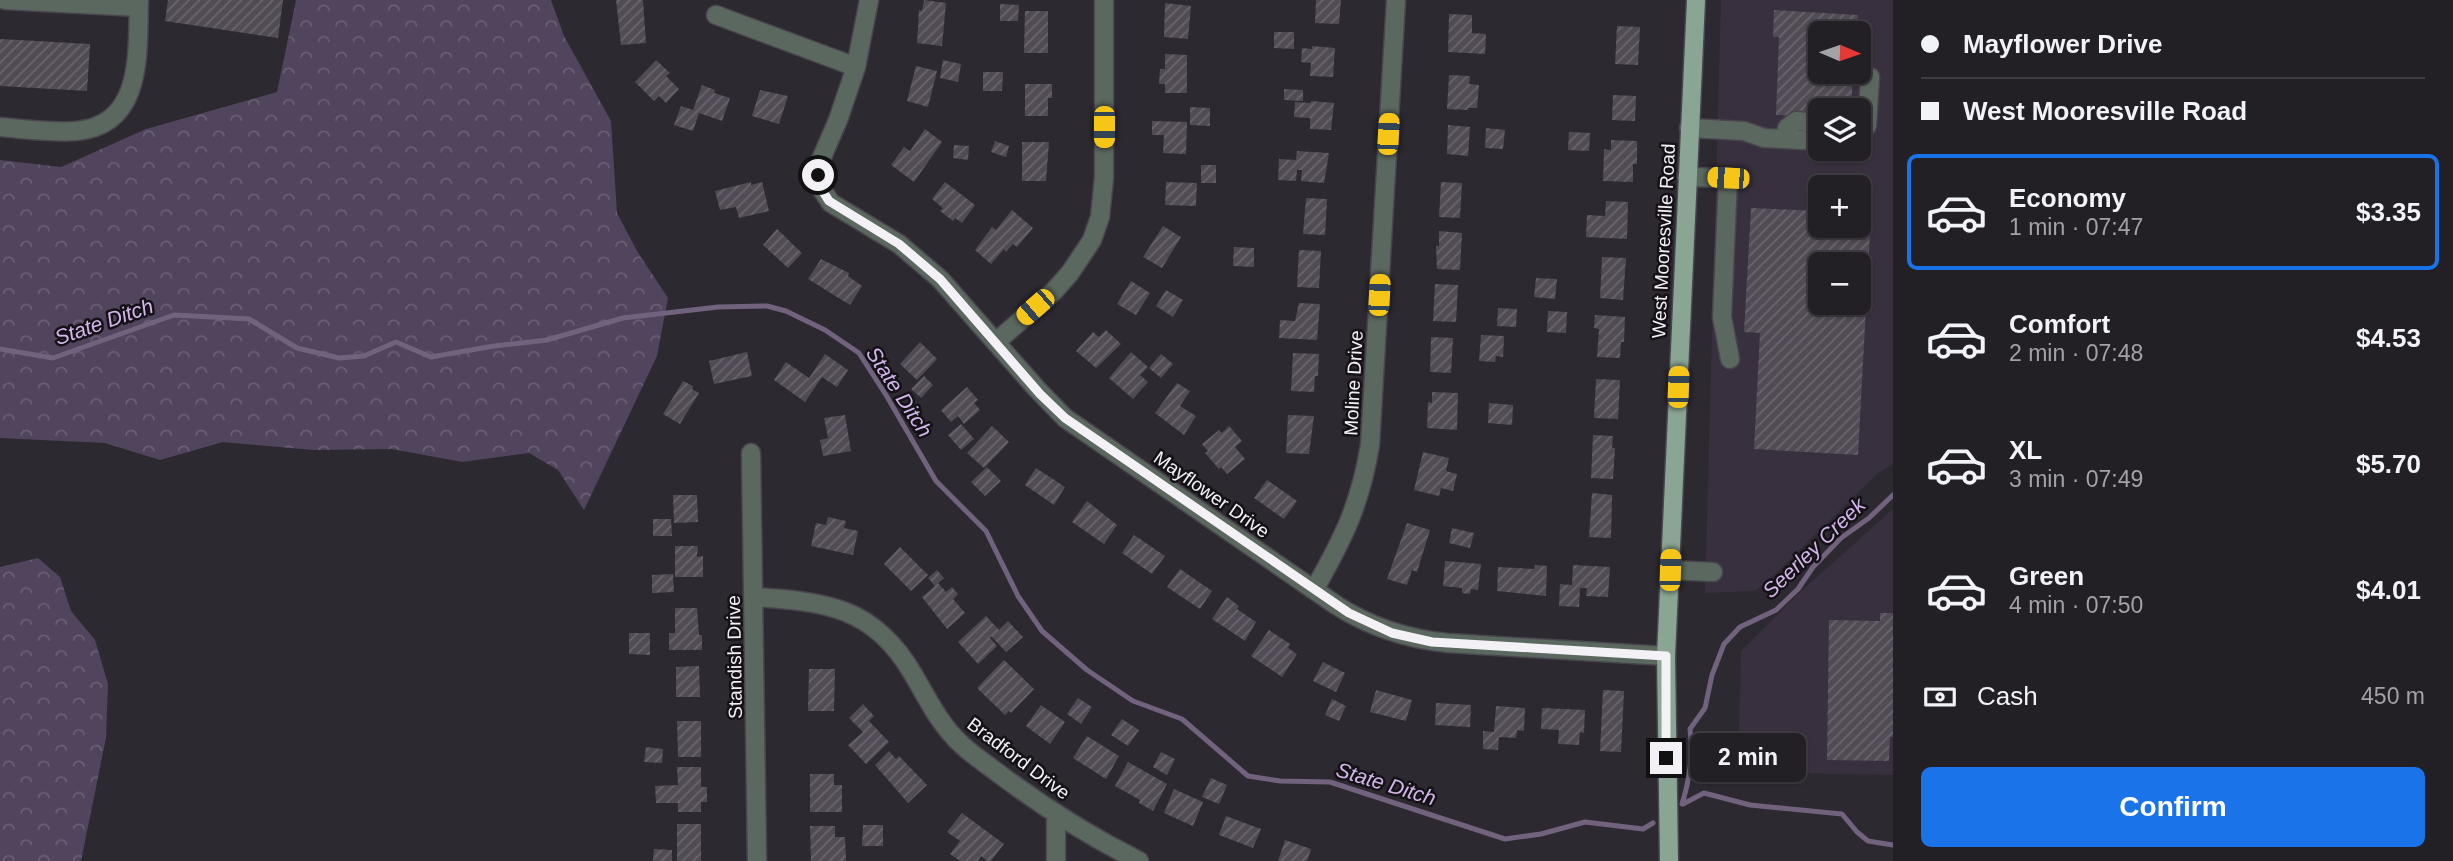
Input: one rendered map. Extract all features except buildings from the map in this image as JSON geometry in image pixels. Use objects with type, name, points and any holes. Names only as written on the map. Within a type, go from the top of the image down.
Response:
[{"type":"main road","name":"West Mooresville Road","points":[[1669,861],[1666,656],[1696,0]]},
{"type":"street","points":[[0,127],[76,131],[94,127],[111,118],[130,95],[135,78],[139,3],[5,0]]},
{"type":"street","points":[[716,15],[856,67],[869,0]]},
{"type":"street","points":[[996,341],[1070,273],[1092,240],[1100,217],[1104,178],[1104,0]]},
{"type":"street","name":"Moline Drive","points":[[1314,590],[1348,529],[1362,491],[1370,445],[1396,0]]},
{"type":"street","name":"Mayflower Drive","points":[[856,67],[819,164],[820,187],[831,203],[886,235],[929,268],[1040,394],[1076,426],[1314,590],[1363,621],[1392,633],[1448,643],[1666,656]]},
{"type":"street","points":[[1744,131],[1758,127],[1787,128],[1796,121],[1808,126]]},
{"type":"street","points":[[1689,128],[1744,131],[1764,138],[1808,132]]},
{"type":"street","points":[[1687,177],[1728,178],[1721,317],[1730,359]]},
{"type":"street","name":"Standish Drive","points":[[751,453],[757,861]]},
{"type":"street","points":[[1670,570],[1713,572]]},
{"type":"street","name":"Bradford Drive","points":[[754,597],[802,600],[827,605],[869,624],[902,656],[946,728],[961,744],[1015,786],[1056,813],[1139,861]]},
{"type":"street","points":[[1056,813],[1056,861]]},
{"type":"shaded area","points":[[1721,0],[1893,0],[1893,464],[1877,474],[1755,591],[1705,593]]},
{"type":"shaded area","points":[[1893,509],[1893,775],[1738,772],[1741,651],[1798,594]]},
{"type":"green space","points":[[296,0],[551,0],[564,36],[611,121],[617,213],[637,251],[668,298],[657,356],[584,510],[558,470],[529,453],[462,462],[392,449],[313,450],[223,442],[160,460],[105,443],[0,438],[0,160],[61,167],[146,129],[277,92]]},
{"type":"green space","points":[[38,558],[60,577],[71,611],[95,640],[108,684],[106,738],[81,861],[0,861],[0,567]]},
{"type":"waterway","name":"State Ditch","points":[[0,349],[53,358],[174,315],[249,319],[297,348],[339,358],[364,356],[396,342],[431,357],[547,340],[623,318],[718,307],[767,306],[786,311],[825,330],[859,353],[936,481],[986,531],[1018,596],[1042,631],[1087,670],[1133,701],[1182,719],[1248,776],[1280,781],[1330,782],[1505,839],[1541,834],[1585,822],[1643,829],[1653,823]]},
{"type":"waterway","name":"Seerley Creek","points":[[1682,804],[1690,767],[1690,729],[1705,708],[1712,675],[1724,644],[1740,627],[1776,610],[1798,589],[1813,567],[1841,538],[1869,518],[1893,495]]},
{"type":"waterway","name":"State Ditch","points":[[1683,804],[1704,793],[1750,805],[1842,814],[1868,841],[1893,845]]},
{"type":"route","points":[[818,175],[820,187],[829,201],[899,244],[929,268],[1040,394],[1065,418],[1349,613],[1392,633],[1432,642],[1666,656],[1666,758]]}]
